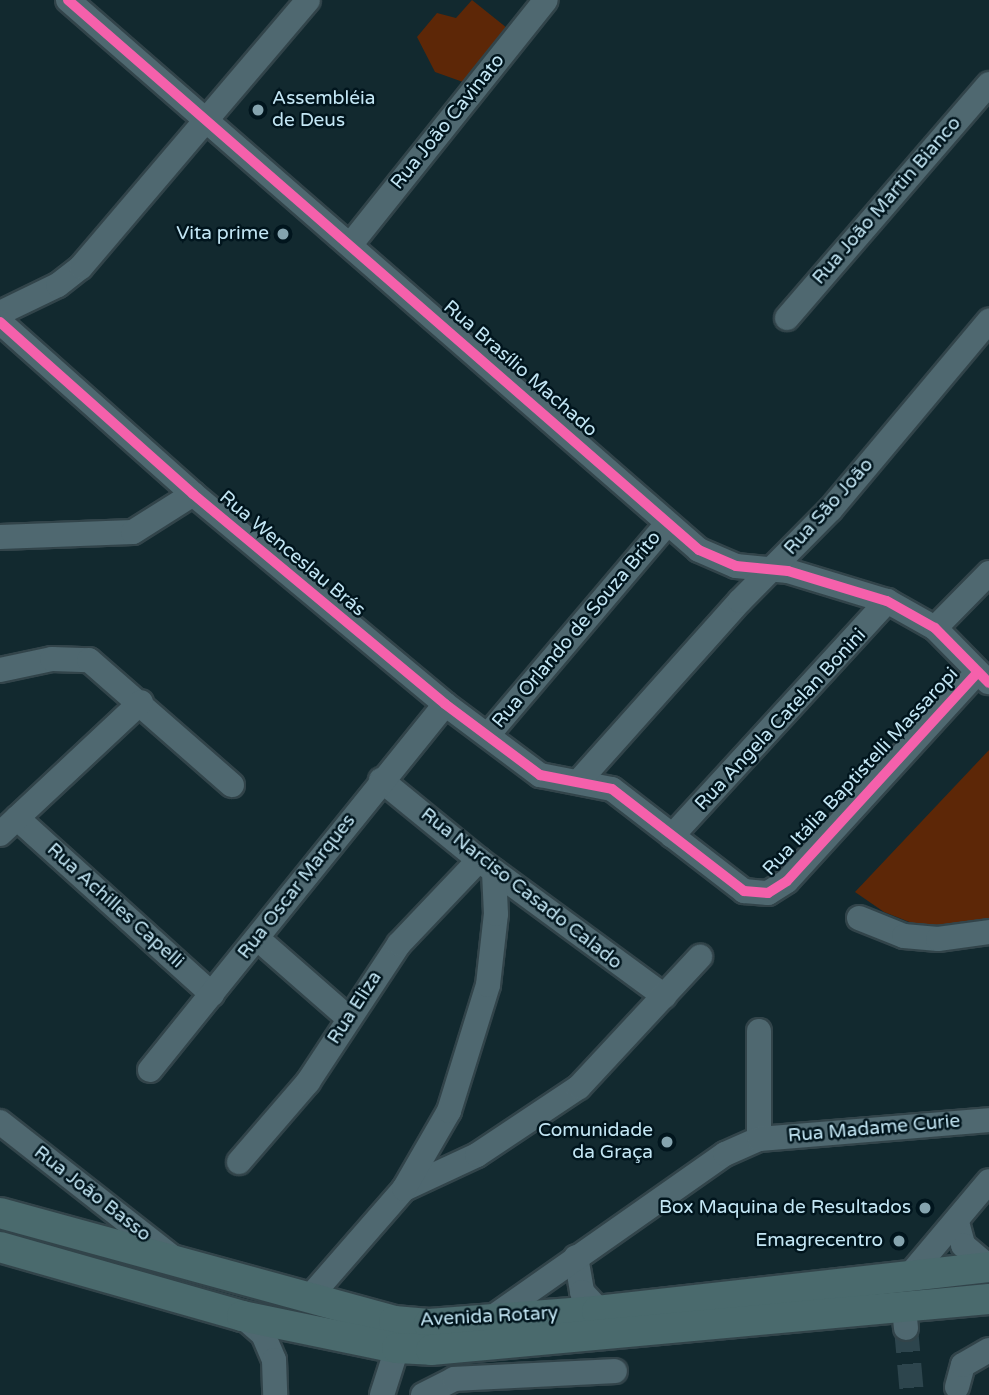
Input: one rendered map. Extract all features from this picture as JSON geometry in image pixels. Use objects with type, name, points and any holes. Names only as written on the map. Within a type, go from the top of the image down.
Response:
[{"type":"main road","name":"Avenida Rotary","points":[[0,1213],[183,1266],[394,1321],[491,1319],[597,1311],[989,1267]]},
{"type":"main road","name":"Avenida Rotary","points":[[0,1247],[242,1316],[397,1348],[449,1349],[905,1318],[989,1299]]},
{"type":"street","points":[[0,313],[58,285],[81,267],[308,0]]},
{"type":"street","name":"Rua João Cavinato","points":[[351,244],[546,0]]},
{"type":"street","name":"Rua Brasílio Machado","points":[[76,3],[206,122],[351,244],[666,525],[707,555],[737,586],[740,601]]},
{"type":"street","name":"Rua João Martin Bianco","points":[[787,318],[989,84]]},
{"type":"street","name":"Rua São João","points":[[579,781],[740,601],[831,509],[989,321]]},
{"type":"street","name":"Rua Wenceslau Brás","points":[[0,322],[192,494],[445,704],[540,775],[553,780],[579,781],[612,789],[744,891],[768,893]]},
{"type":"street","points":[[0,537],[133,532],[192,494]]},
{"type":"street","name":"Rua Orlando de Souza Brito","points":[[488,735],[666,525]]},
{"type":"street","name":"Rua Brasílio Machado","points":[[707,555],[736,566],[771,570],[887,601],[935,628],[983,678]]},
{"type":"street","points":[[935,628],[989,573]]},
{"type":"street","name":"Rua Angela Catelan Bonini","points":[[672,836],[887,601]]},
{"type":"street","points":[[0,670],[52,659],[89,660],[141,702],[232,785]]},
{"type":"street","name":"Rua Itália Baptistelli Massaropi","points":[[768,893],[787,881],[983,678]]},
{"type":"street","points":[[9,826],[141,702]]},
{"type":"street","name":"Rua Oscar Marques","points":[[149,1070],[258,939],[381,780],[445,704]]},
{"type":"street","name":"Rua Narciso Casado Calado","points":[[381,780],[486,865],[664,996]]},
{"type":"street","name":"Rua Achilles Capelli","points":[[9,826],[212,994]]},
{"type":"street","points":[[309,1298],[404,1189],[449,1111],[472,1046],[494,948],[486,865]]},
{"type":"street","name":"Rua Eliza","points":[[239,1161],[308,1082],[398,944],[486,865]]},
{"type":"street","points":[[859,918],[904,936],[938,939],[989,932]]},
{"type":"street","points":[[258,939],[348,1017]]},
{"type":"street","points":[[404,1189],[477,1155],[579,1087],[700,957]]},
{"type":"street","name":"Rua Madame Curie","points":[[759,1031],[759,1139]]},
{"type":"street","name":"Rua Madame Curie","points":[[491,1319],[725,1154],[759,1139],[989,1120]]},
{"type":"street","name":"Rua João Basso","points":[[0,1122],[183,1266]]},
{"type":"street","points":[[909,1276],[989,1181]]},
{"type":"street","points":[[957,1222],[963,1245],[989,1267]]},
{"type":"street","points":[[576,1257],[578,1283],[597,1311],[626,1335]]},
{"type":"street","points":[[242,1316],[263,1334],[274,1360],[275,1395]]},
{"type":"street","points":[[274,1360],[298,1339],[316,1332]]},
{"type":"street","points":[[382,1395],[397,1348]]},
{"type":"street","points":[[957,1387],[962,1365],[989,1350]]},
{"type":"street","points":[[423,1395],[454,1379],[476,1386],[615,1371]]},
{"type":"shaded area","points":[[472,0],[507,28],[463,82],[435,72],[417,37],[437,13],[456,18]]},
{"type":"shaded area","points":[[989,750],[989,920],[959,929],[922,927],[884,912],[855,892]]},
{"type":"tunnel","points":[[906,1328],[912,1395]]},
{"type":"cycle path","points":[[68,0],[699,550],[736,566],[788,571],[887,601],[935,628],[989,683]]},
{"type":"cycle path","points":[[0,322],[193,494],[445,704],[540,775],[612,789],[744,891],[768,893],[787,881],[977,673]]},
{"type":"place","name":"Assembléia de Deus","points":[[258,110]]},
{"type":"place","name":"Vita prime","points":[[283,234]]},
{"type":"place","name":"Comunidade da Graça","points":[[667,1142]]},
{"type":"place","name":"Box Maquina de Resultados","points":[[925,1208]]},
{"type":"place","name":"Emagrecentro","points":[[899,1241]]}]
